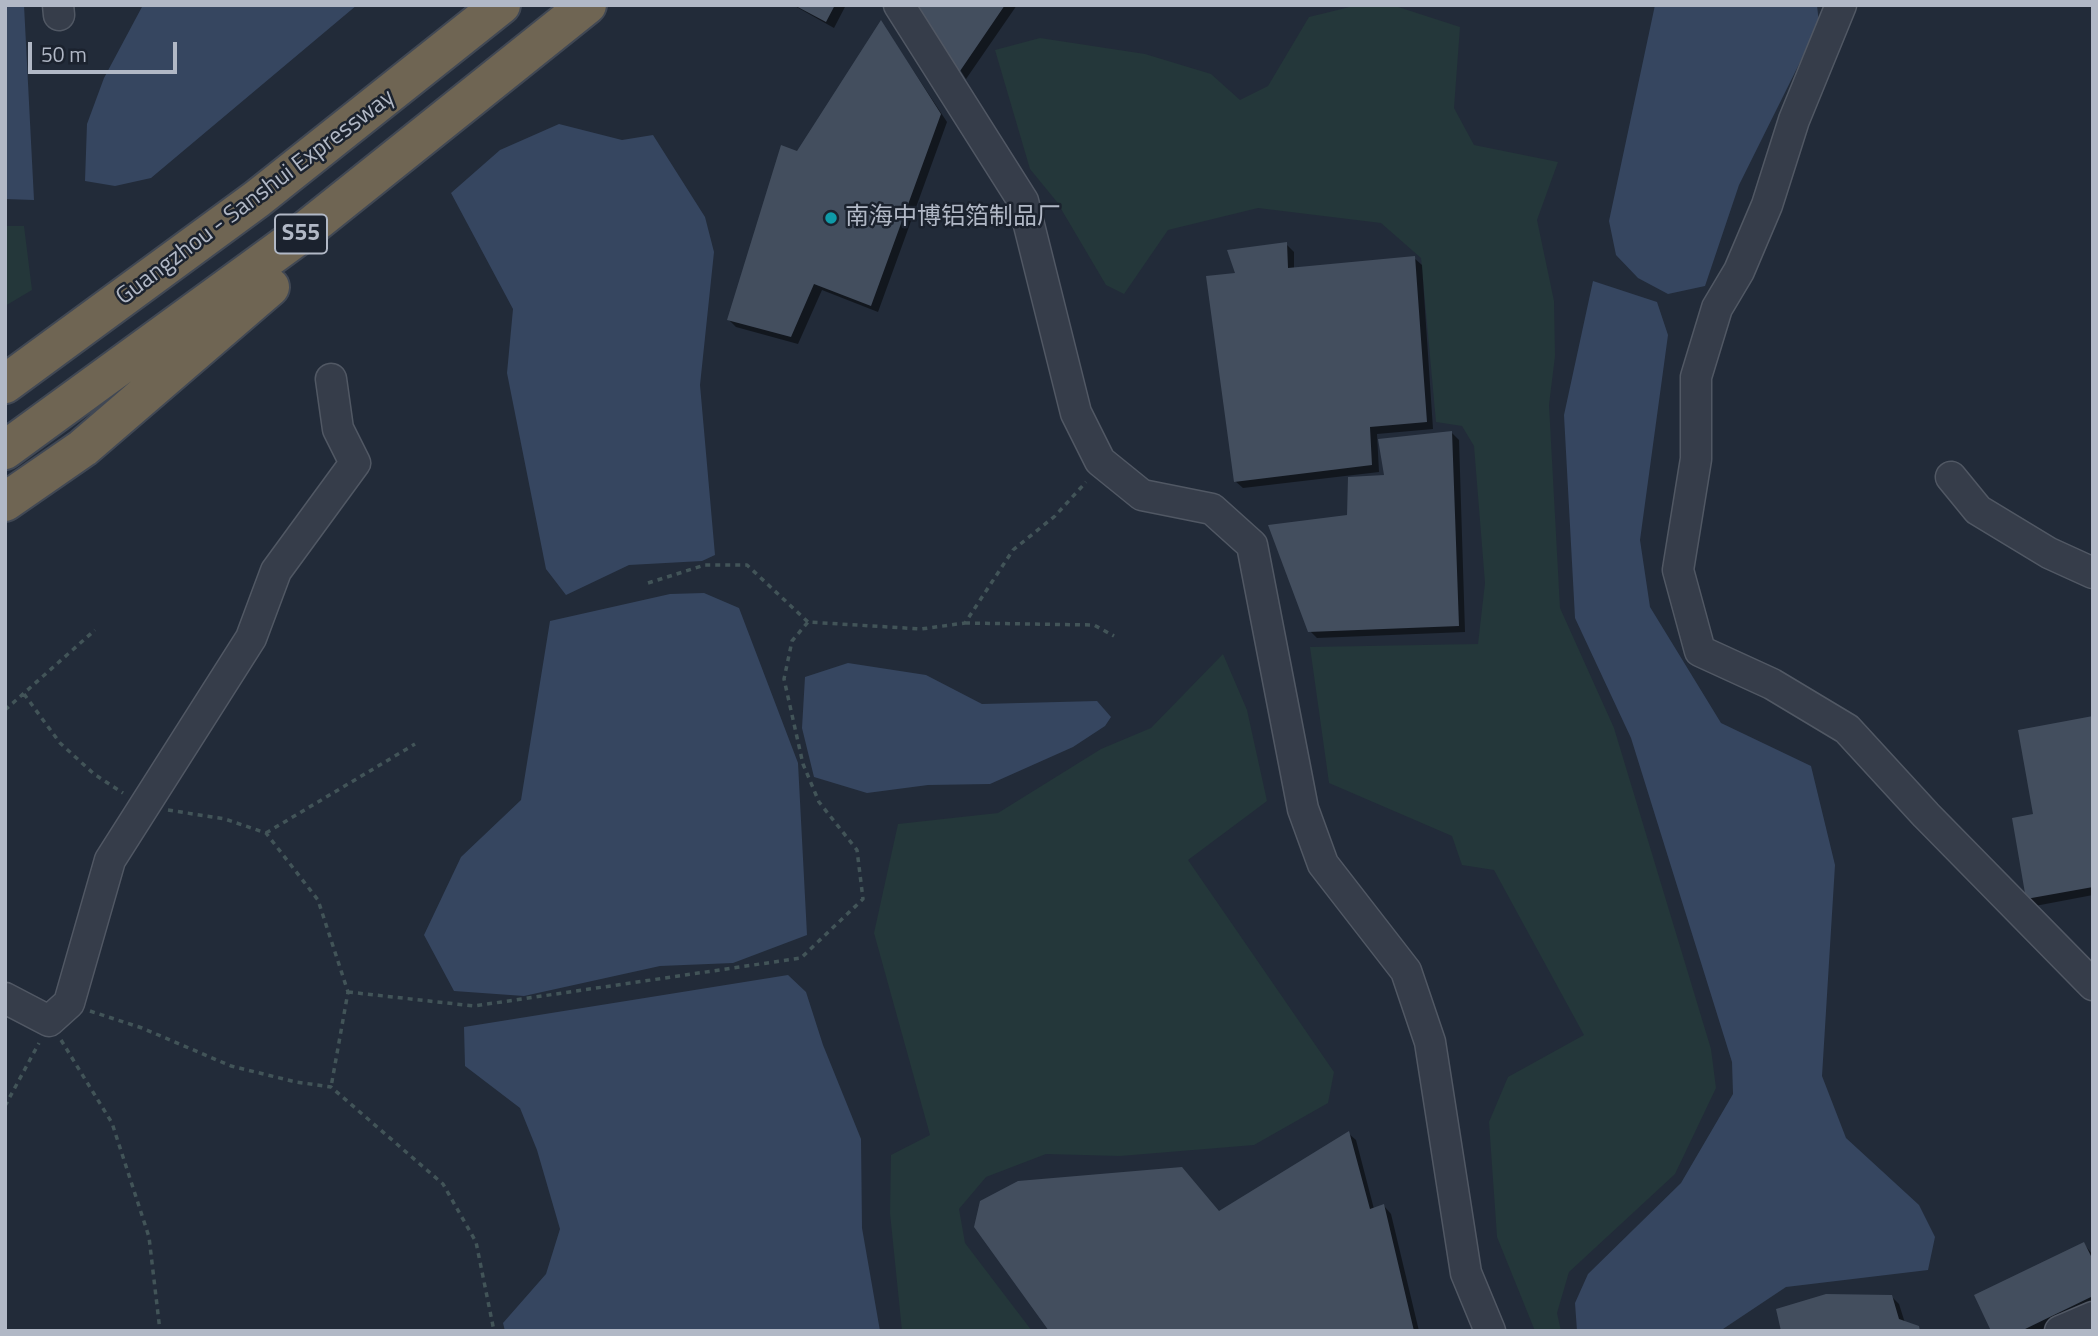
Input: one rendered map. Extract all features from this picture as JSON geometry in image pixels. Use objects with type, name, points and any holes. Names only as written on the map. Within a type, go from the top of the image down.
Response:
[{"type":"highway","name":"Guangzhou - Sanshui Expressway","points":[[5,384],[257,199],[501,5]]},
{"type":"highway","name":"S55","points":[[5,450],[290,243],[587,5]]},
{"type":"highway","points":[[5,502],[83,448],[278,279],[410,148]]},
{"type":"highway","points":[[5,354],[257,199]]},
{"type":"street","points":[[899,5],[1023,201],[1076,413],[1100,461],[1142,495],[1212,509],[1252,545],[1303,809],[1323,864],[1406,971],[1430,1042],[1465,1273],[1490,1331]]},
{"type":"street","points":[[1841,5],[1794,120],[1768,205],[1738,271],[1717,308],[1696,377],[1696,459],[1678,570],[1700,651],[1772,684],[1847,729],[1926,815],[2093,985]]},
{"type":"street","points":[[5,998],[59,1012],[110,860],[251,638],[276,571],[355,463],[338,429],[331,379]]},
{"type":"street","points":[[1951,477],[1978,510],[2049,553],[2093,573]]},
{"type":"street","points":[[2060,1331],[2093,1317]]},
{"type":"path","points":[[965,622],[1013,550],[1055,516],[1074,491],[1106,466]]},
{"type":"path","points":[[648,583],[705,565],[747,565],[808,622],[921,629],[965,622],[1094,625],[1114,636]]},
{"type":"path","points":[[348,992],[474,1006],[801,958],[863,899],[858,850],[819,802],[803,764],[784,679],[792,641],[808,622]]},
{"type":"path","points":[[5,710],[95,631]]},
{"type":"path","points":[[24,694],[60,743],[94,774],[144,807],[225,818],[266,833],[318,900],[348,992],[331,1087]]},
{"type":"path","points":[[266,833],[415,744]]},
{"type":"path","points":[[59,1012],[142,1028],[231,1066],[296,1082],[331,1087],[443,1184],[477,1242],[494,1331]]},
{"type":"path","points":[[5,1106],[59,1012]]},
{"type":"path","points":[[59,1012],[112,1123],[149,1237],[160,1331]]},
{"type":"shaded area","points":[[1358,5],[1392,5],[1460,27],[1454,108],[1474,145],[1558,162],[1537,220],[1554,301],[1555,356],[1549,405],[1560,608],[1614,728],[1711,1049],[1716,1088],[1675,1174],[1569,1272],[1557,1313],[1561,1331],[1535,1331],[1497,1237],[1489,1122],[1508,1077],[1584,1035],[1494,870],[1462,865],[1452,836],[1329,783],[1310,647],[1478,644],[1485,583],[1474,446],[1462,426],[1436,422],[1421,258],[1381,223],[1258,208],[1168,230],[1124,294],[1106,285],[1057,202],[1030,169],[995,50],[1040,38],[1145,54],[1211,74],[1240,100],[1268,86],[1309,17]]},
{"type":"shaded area","points":[[5,226],[24,226],[32,290],[5,306]]},
{"type":"shaded area","points":[[1223,654],[1247,710],[1267,801],[1188,860],[1334,1072],[1328,1103],[1254,1145],[1120,1156],[1046,1154],[986,1177],[959,1209],[965,1243],[1032,1331],[902,1331],[890,1213],[891,1155],[930,1135],[874,933],[898,824],[998,813],[1101,749],[1151,728]]},
{"type":"water","points":[[5,5],[24,5],[34,200],[5,199]]},
{"type":"water","points":[[143,5],[357,5],[151,178],[115,186],[85,181],[87,124],[104,78]]},
{"type":"water","points":[[1655,5],[1817,5],[1819,24],[1739,185],[1705,286],[1668,294],[1638,278],[1616,255],[1609,221]]},
{"type":"water","points":[[559,124],[622,140],[653,135],[705,217],[714,252],[700,385],[715,555],[702,561],[629,565],[566,595],[546,569],[507,373],[513,309],[451,193],[500,150]]},
{"type":"water","points":[[1593,281],[1657,302],[1668,335],[1640,540],[1650,607],[1721,723],[1811,766],[1835,865],[1822,1076],[1846,1138],[1919,1205],[1935,1237],[1928,1270],[1786,1287],[1720,1331],[1577,1331],[1575,1303],[1588,1274],[1681,1183],[1733,1094],[1732,1062],[1631,738],[1575,618],[1564,415]]},
{"type":"water","points":[[704,593],[739,608],[798,763],[807,935],[733,963],[660,966],[524,996],[454,991],[424,935],[461,857],[521,800],[550,621],[670,594]]},
{"type":"water","points":[[848,663],[926,675],[982,704],[1097,701],[1111,717],[1105,726],[1073,747],[990,784],[928,785],[867,793],[814,777],[802,728],[805,677]]},
{"type":"water","points":[[788,975],[806,992],[823,1045],[861,1139],[862,1228],[880,1331],[505,1331],[503,1323],[546,1274],[560,1229],[537,1150],[520,1108],[465,1066],[464,1027]]},
{"type":"building","points":[[794,5],[835,5],[826,22]]},
{"type":"building","points":[[918,5],[1005,5],[958,74]]},
{"type":"building","name":"南海中博铝箔制品厂","points":[[881,20],[941,114],[871,306],[814,284],[791,337],[727,320],[781,145],[797,151]]},
{"type":"building","points":[[1287,242],[1288,268],[1415,256],[1427,422],[1370,427],[1372,465],[1234,482],[1206,276],[1235,273],[1227,250]]},
{"type":"building","points":[[1452,431],[1459,626],[1308,632],[1268,525],[1347,515],[1348,477],[1384,475],[1378,439]]},
{"type":"building","points":[[2093,716],[2093,887],[2026,899],[2012,818],[2033,814],[2018,730]]},
{"type":"building","points":[[1349,1131],[1370,1209],[1384,1204],[1414,1331],[1049,1331],[974,1227],[980,1201],[1018,1181],[1182,1167],[1219,1211]]},
{"type":"building","points":[[2084,1242],[2093,1260],[2093,1296],[2021,1331],[1991,1331],[1974,1295]]},
{"type":"building","points":[[1826,1294],[1892,1295],[1899,1319],[1919,1326],[1920,1331],[1781,1331],[1776,1309]]},
{"type":"place","name":"南海中博铝箔制品厂","points":[[831,218]]}]
